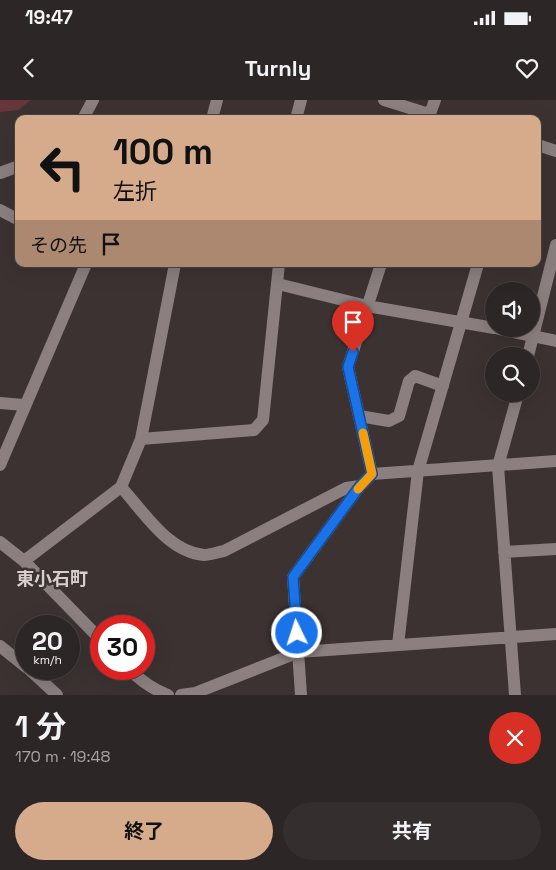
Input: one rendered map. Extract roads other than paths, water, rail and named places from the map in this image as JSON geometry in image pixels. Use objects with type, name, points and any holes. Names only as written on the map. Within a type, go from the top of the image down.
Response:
[{"type":"street","points":[[85,115],[93,100]]},
{"type":"street","points":[[213,115],[217,100]]},
{"type":"street","points":[[297,115],[301,100]]},
{"type":"street","points":[[384,100],[426,115]]},
{"type":"street","points":[[429,115],[434,100]]},
{"type":"street","points":[[541,146],[556,151]]},
{"type":"street","points":[[0,173],[15,167]]},
{"type":"street","points":[[0,210],[15,218]]},
{"type":"street","points":[[540,311],[556,245]]},
{"type":"street","points":[[0,465],[85,267]]},
{"type":"street","points":[[24,561],[121,487],[141,439],[174,267]]},
{"type":"street","points":[[141,439],[254,430],[263,420],[279,267]]},
{"type":"street","points":[[372,474],[348,367],[380,267]]},
{"type":"street","points":[[398,645],[418,472],[477,267]]},
{"type":"street","points":[[278,284],[367,306],[485,326]]},
{"type":"street","points":[[538,337],[556,342]]},
{"type":"street","points":[[359,416],[389,421],[399,416],[409,381],[415,376],[443,386]]},
{"type":"street","points":[[515,695],[498,466],[516,402]]},
{"type":"street","points":[[0,403],[24,406]]},
{"type":"street","points":[[301,695],[293,577],[360,486],[372,474],[556,462]]},
{"type":"street","points":[[121,487],[170,541],[186,550],[205,555],[224,551],[346,488],[360,486]]},
{"type":"street","points":[[0,542],[24,561],[90,629]]},
{"type":"street","points":[[504,552],[556,549]]},
{"type":"street","points":[[181,695],[195,693],[299,652],[556,634]]},
{"type":"street","points":[[0,646],[15,658]]},
{"type":"street","points":[[41,680],[57,695]]},
{"type":"street","points":[[140,680],[157,691],[168,695]]},
{"type":"district","name":"東小石町","points":[[52,579]]}]
